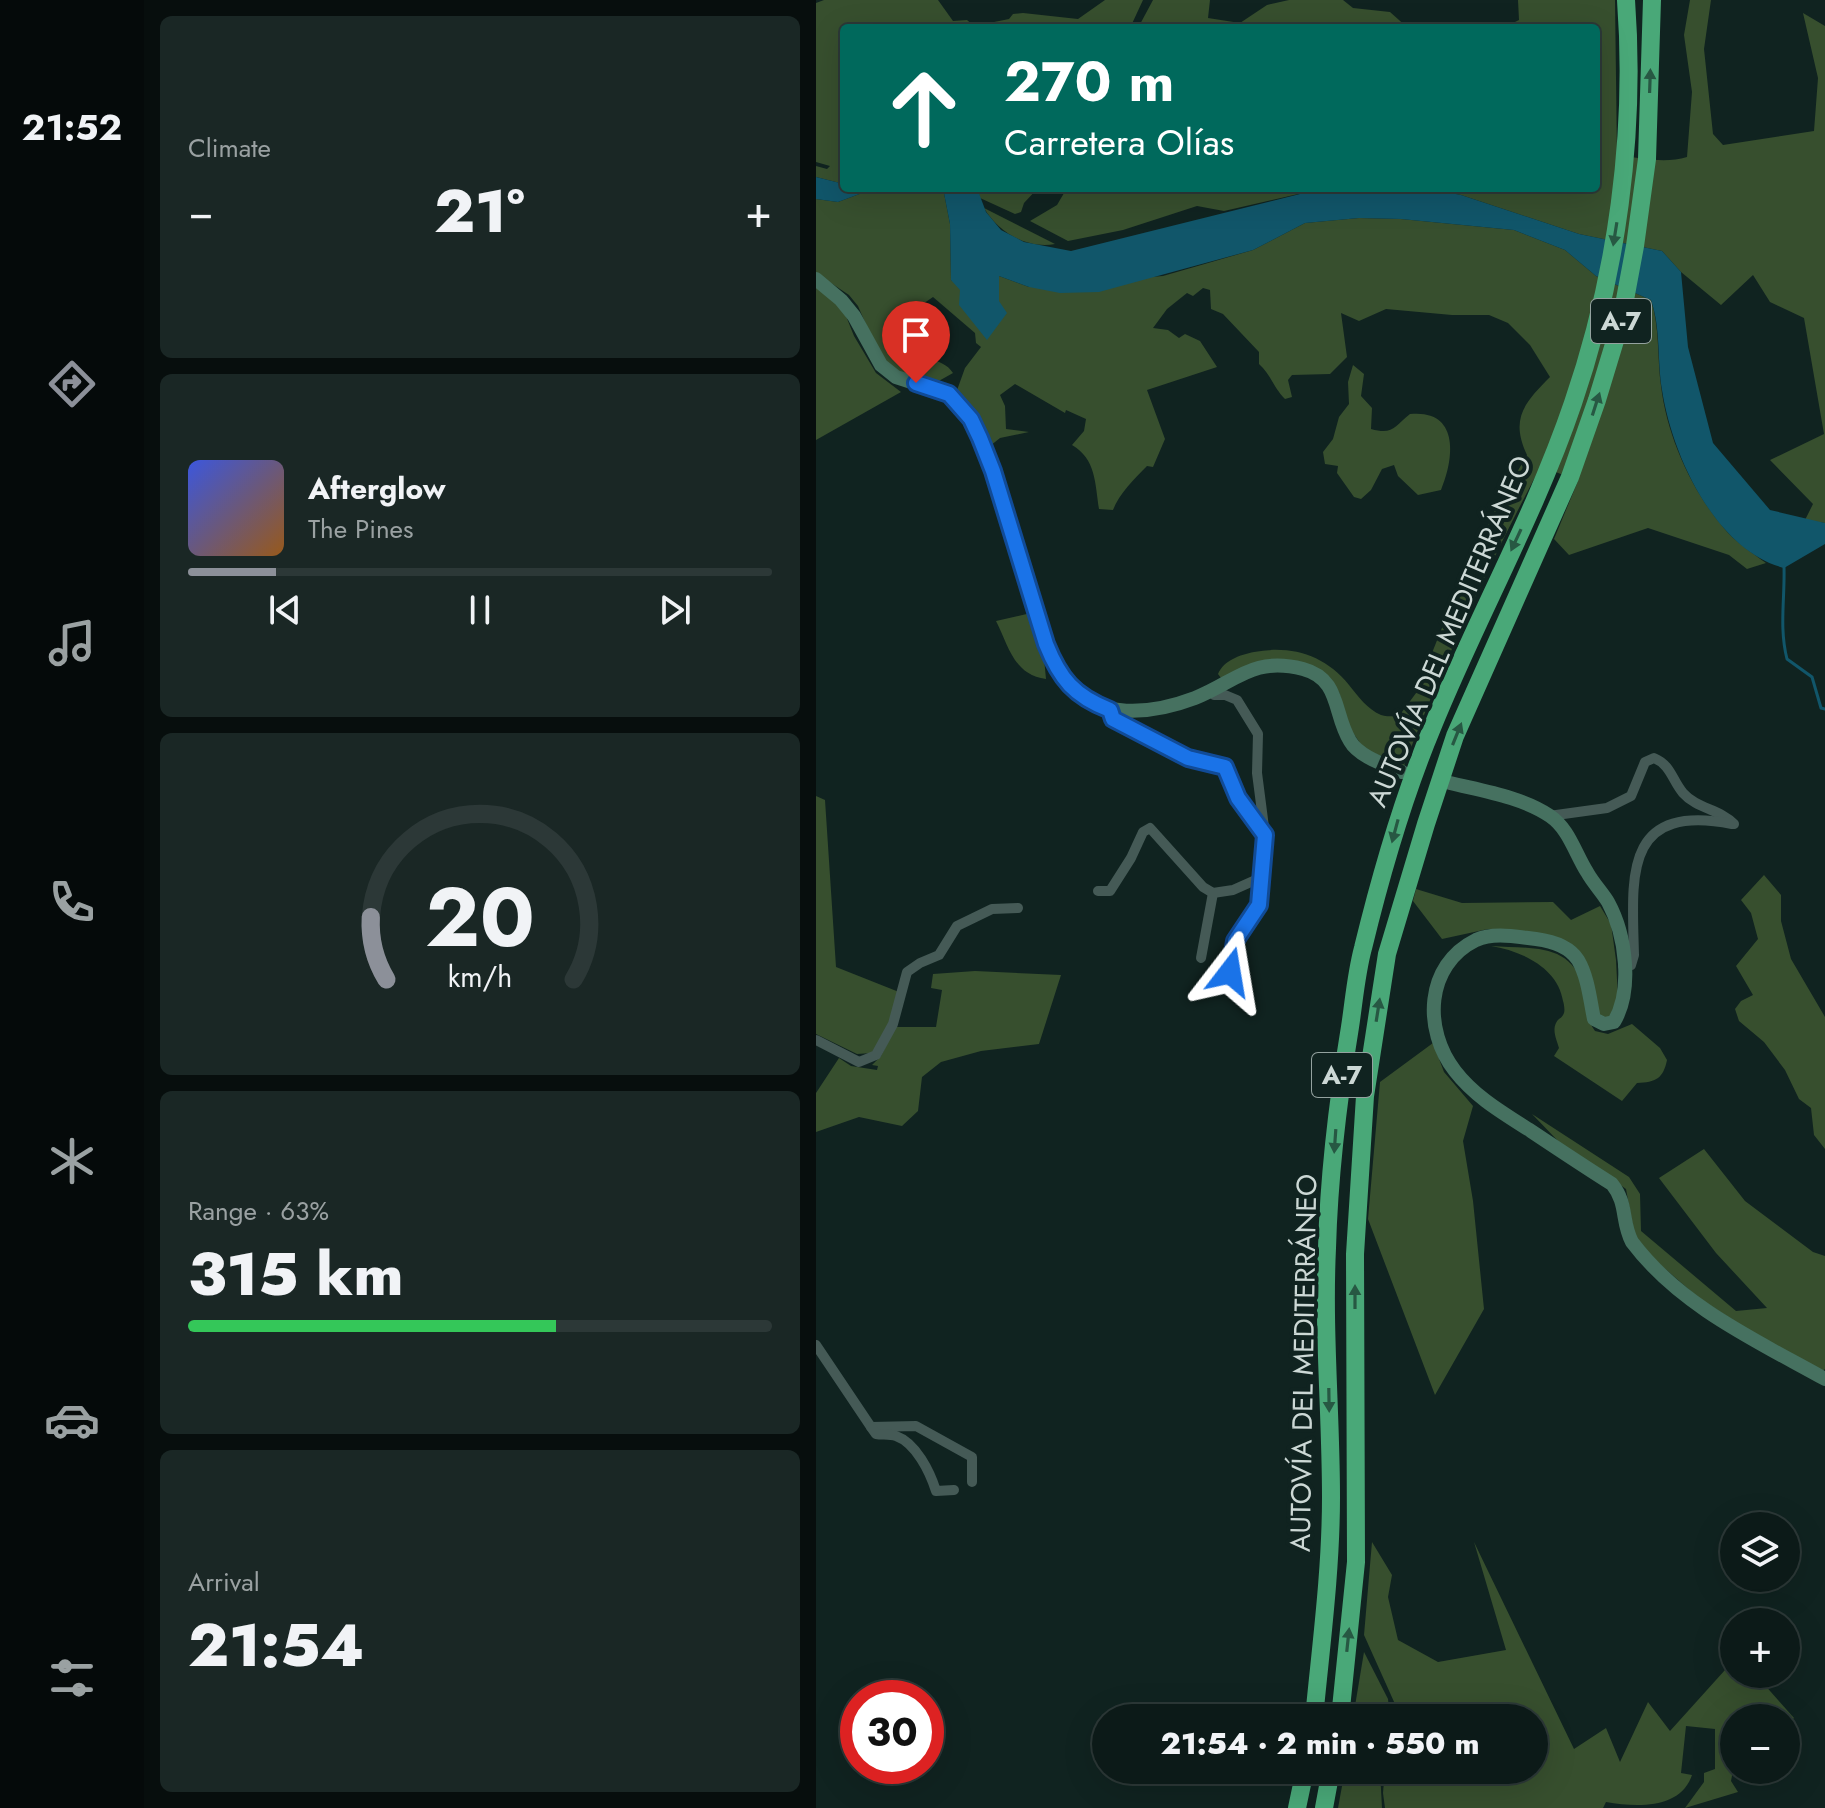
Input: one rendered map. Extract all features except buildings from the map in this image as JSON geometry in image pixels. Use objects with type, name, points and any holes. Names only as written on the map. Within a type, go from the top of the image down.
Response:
[{"type":"highway","name":"AUTOVÍA DEL MEDITERRÁNEO","points":[[1315,1704],[1331,1501],[1326,1250],[1338,1097],[1361,954],[1399,817],[1431,730],[1549,469],[1575,399],[1598,316],[1614,238],[1625,157],[1628,81],[1626,0]]},
{"type":"highway","name":"AUTOVÍA DEL MEDITERRÁNEO","points":[[1341,1704],[1356,1562],[1355,1254],[1364,1111],[1387,954],[1455,736],[1570,477],[1621,321],[1647,159],[1652,0]]},
{"type":"highway","points":[[1297,1808],[1302,1784]]},
{"type":"highway","points":[[1324,1808],[1328,1784]]},
{"type":"main road","points":[[816,279],[854,316],[881,365],[896,377],[949,394],[971,419],[993,471],[1055,667],[1066,684],[1094,704],[1110,710],[1168,707],[1210,690],[1247,669],[1279,667],[1303,670],[1322,677],[1334,691],[1351,744],[1371,758],[1402,772]]},
{"type":"main road","points":[[1450,783],[1501,796],[1561,824],[1616,920],[1623,966],[1622,1009],[1614,1022],[1604,1024],[1594,1019],[1585,978],[1577,958],[1566,948],[1551,941],[1510,936],[1476,940],[1450,961],[1437,985],[1433,1013],[1440,1045],[1453,1069],[1470,1089],[1612,1184],[1623,1201],[1627,1232],[1632,1242],[1682,1293],[1743,1334],[1825,1379]]},
{"type":"street","points":[[1210,690],[1214,695],[1237,700],[1258,734],[1257,773],[1265,835],[1259,905],[1235,941],[1230,972]]},
{"type":"street","points":[[1110,710],[1113,719],[1188,758],[1225,767],[1238,798],[1265,835]]},
{"type":"street","points":[[1549,816],[1607,808],[1631,796],[1645,762],[1654,758],[1663,761],[1683,792],[1699,806],[1726,816],[1734,824],[1718,821],[1674,823],[1662,828],[1647,841],[1639,852],[1636,867],[1634,955],[1631,965],[1623,966]]},
{"type":"street","points":[[1098,891],[1110,891],[1143,832],[1150,828],[1203,887],[1213,893],[1233,890],[1260,878]]},
{"type":"street","points":[[1201,958],[1213,893]]},
{"type":"street","points":[[816,1040],[859,1062],[876,1055],[893,1024],[907,972],[939,955],[957,926],[992,909],[1018,908]]},
{"type":"street","points":[[816,1345],[876,1434],[896,1436],[910,1444],[931,1477],[936,1491],[954,1490]]},
{"type":"street","points":[[871,1427],[916,1426],[972,1457],[972,1482]]},
{"type":"green space","points":[[824,0],[938,0],[953,21],[967,20],[972,24],[840,24],[840,183],[816,177],[816,166],[827,169],[830,166],[816,162],[816,3]]},
{"type":"green space","points":[[1105,0],[1143,0],[1132,24],[984,24],[1023,13],[1078,19]]},
{"type":"green space","points":[[1153,0],[1210,0],[1208,18],[1240,23],[1267,5],[1289,0],[1343,0],[1353,8],[1390,12],[1404,24],[1140,24]]},
{"type":"green space","points":[[1518,0],[1615,0],[1617,155],[1652,160],[1687,157],[1692,92],[1684,35],[1690,0],[1711,0],[1704,49],[1713,134],[1723,145],[1814,131],[1818,78],[1803,13],[1825,26],[1825,523],[1805,520],[1813,504],[1770,460],[1824,434],[1804,318],[1770,302],[1753,275],[1721,305],[1681,272],[1662,251],[1579,234],[1445,192],[1600,192],[1600,24],[1511,24],[1519,20]]},
{"type":"green space","points":[[944,192],[950,224],[951,280],[999,301],[999,276],[1029,287],[1163,276],[1253,250],[1305,223],[1359,218],[1514,230],[1565,250],[1596,276],[1651,300],[1664,405],[1682,461],[1723,527],[1766,563],[1747,569],[1729,555],[1648,528],[1569,555],[1554,539],[1578,481],[1541,466],[1465,620],[1399,779],[1392,777],[1396,761],[1365,750],[1349,727],[1339,692],[1302,664],[1221,678],[1218,674],[1228,662],[1243,655],[1268,650],[1294,651],[1329,666],[1376,712],[1399,716],[1422,685],[1459,585],[1494,512],[1527,455],[1520,431],[1522,412],[1550,377],[1530,345],[1508,323],[1489,315],[1386,309],[1359,321],[1341,313],[1347,357],[1330,374],[1292,375],[1288,380],[1292,397],[1285,399],[1259,364],[1259,352],[1223,314],[1211,309],[1210,290],[1203,288],[1193,296],[1187,293],[1167,309],[1153,328],[1168,330],[1179,338],[1185,334],[1200,341],[1217,367],[1147,390],[1165,439],[1153,467],[1147,466],[1137,476],[1113,510],[1099,509],[1090,465],[1072,445],[1084,431],[1086,419],[1066,410],[1065,413],[1015,384],[1000,395],[1005,406],[1006,429],[1029,432],[1000,438],[990,446],[973,410],[956,393],[965,368],[981,347],[976,343],[975,333],[933,297],[914,310],[915,338],[925,355],[953,373],[937,382],[896,371],[880,357],[858,306],[849,295],[816,273],[816,199],[838,202],[862,193]]},
{"type":"green space","points":[[978,192],[1034,192],[1024,203],[1021,212],[1015,214],[980,198]]},
{"type":"green space","points":[[1065,192],[1307,192],[1224,211],[1197,206],[1123,230],[1068,241],[1030,221],[1057,205]]},
{"type":"green space","points":[[984,208],[1055,244],[1034,244],[1014,237],[997,224]]},
{"type":"green space","points":[[816,287],[844,311],[854,336],[876,373],[901,392],[816,440]]},
{"type":"green space","points":[[1353,365],[1364,374],[1361,396],[1372,408],[1371,429],[1389,430],[1410,414],[1426,414],[1445,427],[1450,450],[1441,490],[1418,495],[1398,476],[1394,465],[1382,469],[1371,490],[1361,499],[1354,497],[1337,473],[1338,466],[1325,464],[1323,452],[1333,439],[1339,417],[1349,404],[1348,382]]},
{"type":"green space","points":[[1031,613],[1044,658],[1046,679],[1020,666],[996,621]]},
{"type":"green space","points":[[816,796],[825,800],[836,967],[899,992],[888,1026],[872,1053],[857,1054],[816,1034]]},
{"type":"green space","points":[[1764,875],[1781,895],[1781,921],[1791,959],[1825,1017],[1825,1149],[1814,1135],[1811,1108],[1799,1099],[1785,1070],[1764,1042],[1739,1021],[1735,1009],[1741,1001],[1753,995],[1736,966],[1758,939],[1751,913],[1741,900]]},
{"type":"green space","points":[[1416,889],[1462,903],[1553,902],[1571,920],[1600,906],[1611,924],[1616,960],[1618,999],[1611,1017],[1601,1017],[1595,1010],[1587,972],[1536,933],[1488,929],[1442,939],[1413,901]]},
{"type":"green space","points":[[1491,946],[1548,951],[1570,963],[1584,989],[1587,1015],[1595,1031],[1608,1034],[1632,1024],[1660,1048],[1667,1060],[1661,1075],[1649,1082],[1637,1083],[1622,1101],[1554,1056],[1559,1048],[1555,1026],[1564,1010],[1560,989],[1537,963],[1515,952]]},
{"type":"green space","points":[[975,971],[1061,975],[1039,1044],[981,1051],[941,1062],[922,1077],[918,1111],[902,1126],[859,1117],[816,1132],[816,1093],[839,1058],[851,1066],[877,1070],[878,1066],[872,1065],[881,1056],[895,1027],[936,1027],[942,990],[931,988],[933,974]]},
{"type":"green space","points":[[1433,1043],[1444,1072],[1473,1106],[1463,1141],[1473,1201],[1484,1309],[1435,1395],[1368,1219],[1380,1082]]},
{"type":"green space","points":[[1532,1114],[1629,1177],[1640,1194],[1641,1231],[1736,1311],[1767,1308],[1716,1253],[1659,1178],[1704,1149],[1745,1201],[1813,1252],[1825,1256],[1825,1369],[1823,1371],[1752,1332],[1700,1299],[1655,1260],[1635,1238],[1626,1189],[1560,1143]]},
{"type":"green space","points":[[1372,1542],[1392,1575],[1388,1597],[1398,1640],[1438,1662],[1506,1650],[1474,1542],[1574,1749],[1606,1728],[1620,1762],[1648,1702],[1670,1731],[1720,1676],[1720,1688],[1767,1688],[1782,1704],[1720,1704],[1720,1784],[1733,1784],[1738,1792],[1685,1808],[1704,1782],[1704,1773],[1715,1769],[1715,1729],[1686,1726],[1681,1773],[1692,1775],[1679,1794],[1658,1803],[1632,1805],[1606,1802],[1603,1808],[1385,1808],[1384,1784],[1548,1784],[1548,1704],[1395,1704],[1364,1635]]},
{"type":"green space","points":[[1364,1652],[1389,1704],[1355,1704]]},
{"type":"green space","points":[[1342,1784],[1381,1784],[1382,1808],[1338,1808]]},
{"type":"water","points":[[816,177],[840,183],[840,192],[862,192],[838,202],[816,199]]},
{"type":"water","points":[[944,192],[978,192],[986,212],[1001,230],[1024,242],[1071,251],[1308,192],[1445,192],[1579,234],[1662,251],[1681,272],[1688,347],[1713,443],[1770,510],[1825,523],[1825,544],[1784,568],[1759,558],[1737,542],[1701,497],[1676,443],[1667,416],[1651,300],[1596,276],[1565,250],[1514,230],[1359,218],[1305,223],[1253,250],[1099,292],[1060,293],[1029,287],[999,276],[999,301],[1007,313],[987,340],[959,305],[960,290],[951,280],[950,224]]},
{"type":"waterway","points":[[1784,567],[1783,624],[1787,659],[1812,677],[1821,708],[1825,709]]},
{"type":"route","points":[[916,383],[949,394],[971,419],[993,471],[1046,644],[1066,684],[1094,704],[1110,710],[1113,719],[1188,758],[1225,767],[1238,798],[1265,835],[1259,905],[1235,941],[1230,972]]}]
